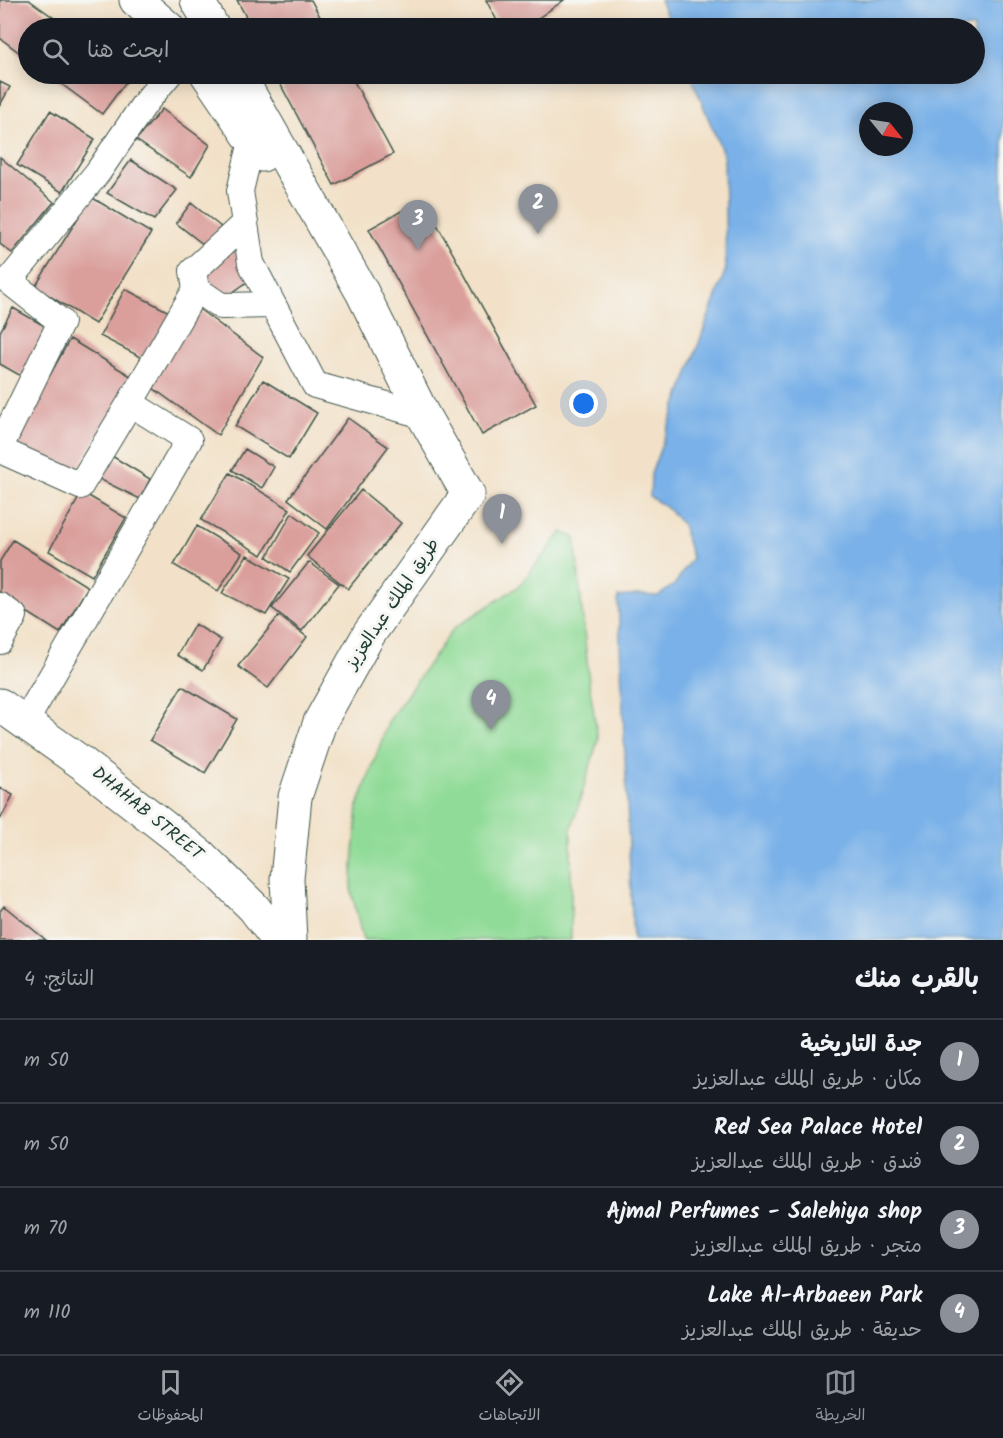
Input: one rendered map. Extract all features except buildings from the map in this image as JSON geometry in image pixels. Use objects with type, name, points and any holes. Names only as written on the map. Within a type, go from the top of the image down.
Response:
[{"type":"main road","points":[[136,0],[157,18]]},
{"type":"main road","points":[[197,0],[207,18]]},
{"type":"main road","name":"طريق الملك عبدالعزيز","points":[[214,84],[252,141],[362,292]]},
{"type":"main road","name":"طريق الملك عبدالعزيز","points":[[244,84],[362,292],[423,415],[468,494],[369,634],[320,722],[295,797],[287,879],[290,940]]},
{"type":"main road","name":"DHAHAB STREET","points":[[13,714],[126,796],[200,855],[254,908],[278,940]]},
{"type":"street","points":[[161,84],[98,172],[5,276],[61,322],[0,449],[80,486],[196,289],[193,270],[245,223]]},
{"type":"street","points":[[252,141],[240,191],[251,263],[315,385],[423,415]]},
{"type":"street","points":[[196,289],[221,306],[273,305]]},
{"type":"street","points":[[13,714],[189,440],[130,403]]},
{"type":"street","points":[[0,606],[14,616],[0,641]]},
{"type":"green space","points":[[562,532],[575,538],[589,682],[598,740],[571,830],[571,940],[363,940],[351,889],[358,806],[389,720],[454,628],[518,587]]},
{"type":"water","points":[[660,0],[1003,0],[1003,940],[633,940],[618,597],[658,596],[675,584],[692,558],[682,524],[665,506],[650,497],[651,474],[726,269],[724,156],[694,84],[985,84],[985,18],[668,18]]},
{"type":"place","name":"Red Sea Palace Hotel","points":[[538,234]]},
{"type":"place","name":"Ajmal Perfumes - Salehiya shop","points":[[418,250]]},
{"type":"place","name":"جدة التاريخية","points":[[502,544]]},
{"type":"place","name":"Lake Al-Arbaeen Park","points":[[491,730]]}]
